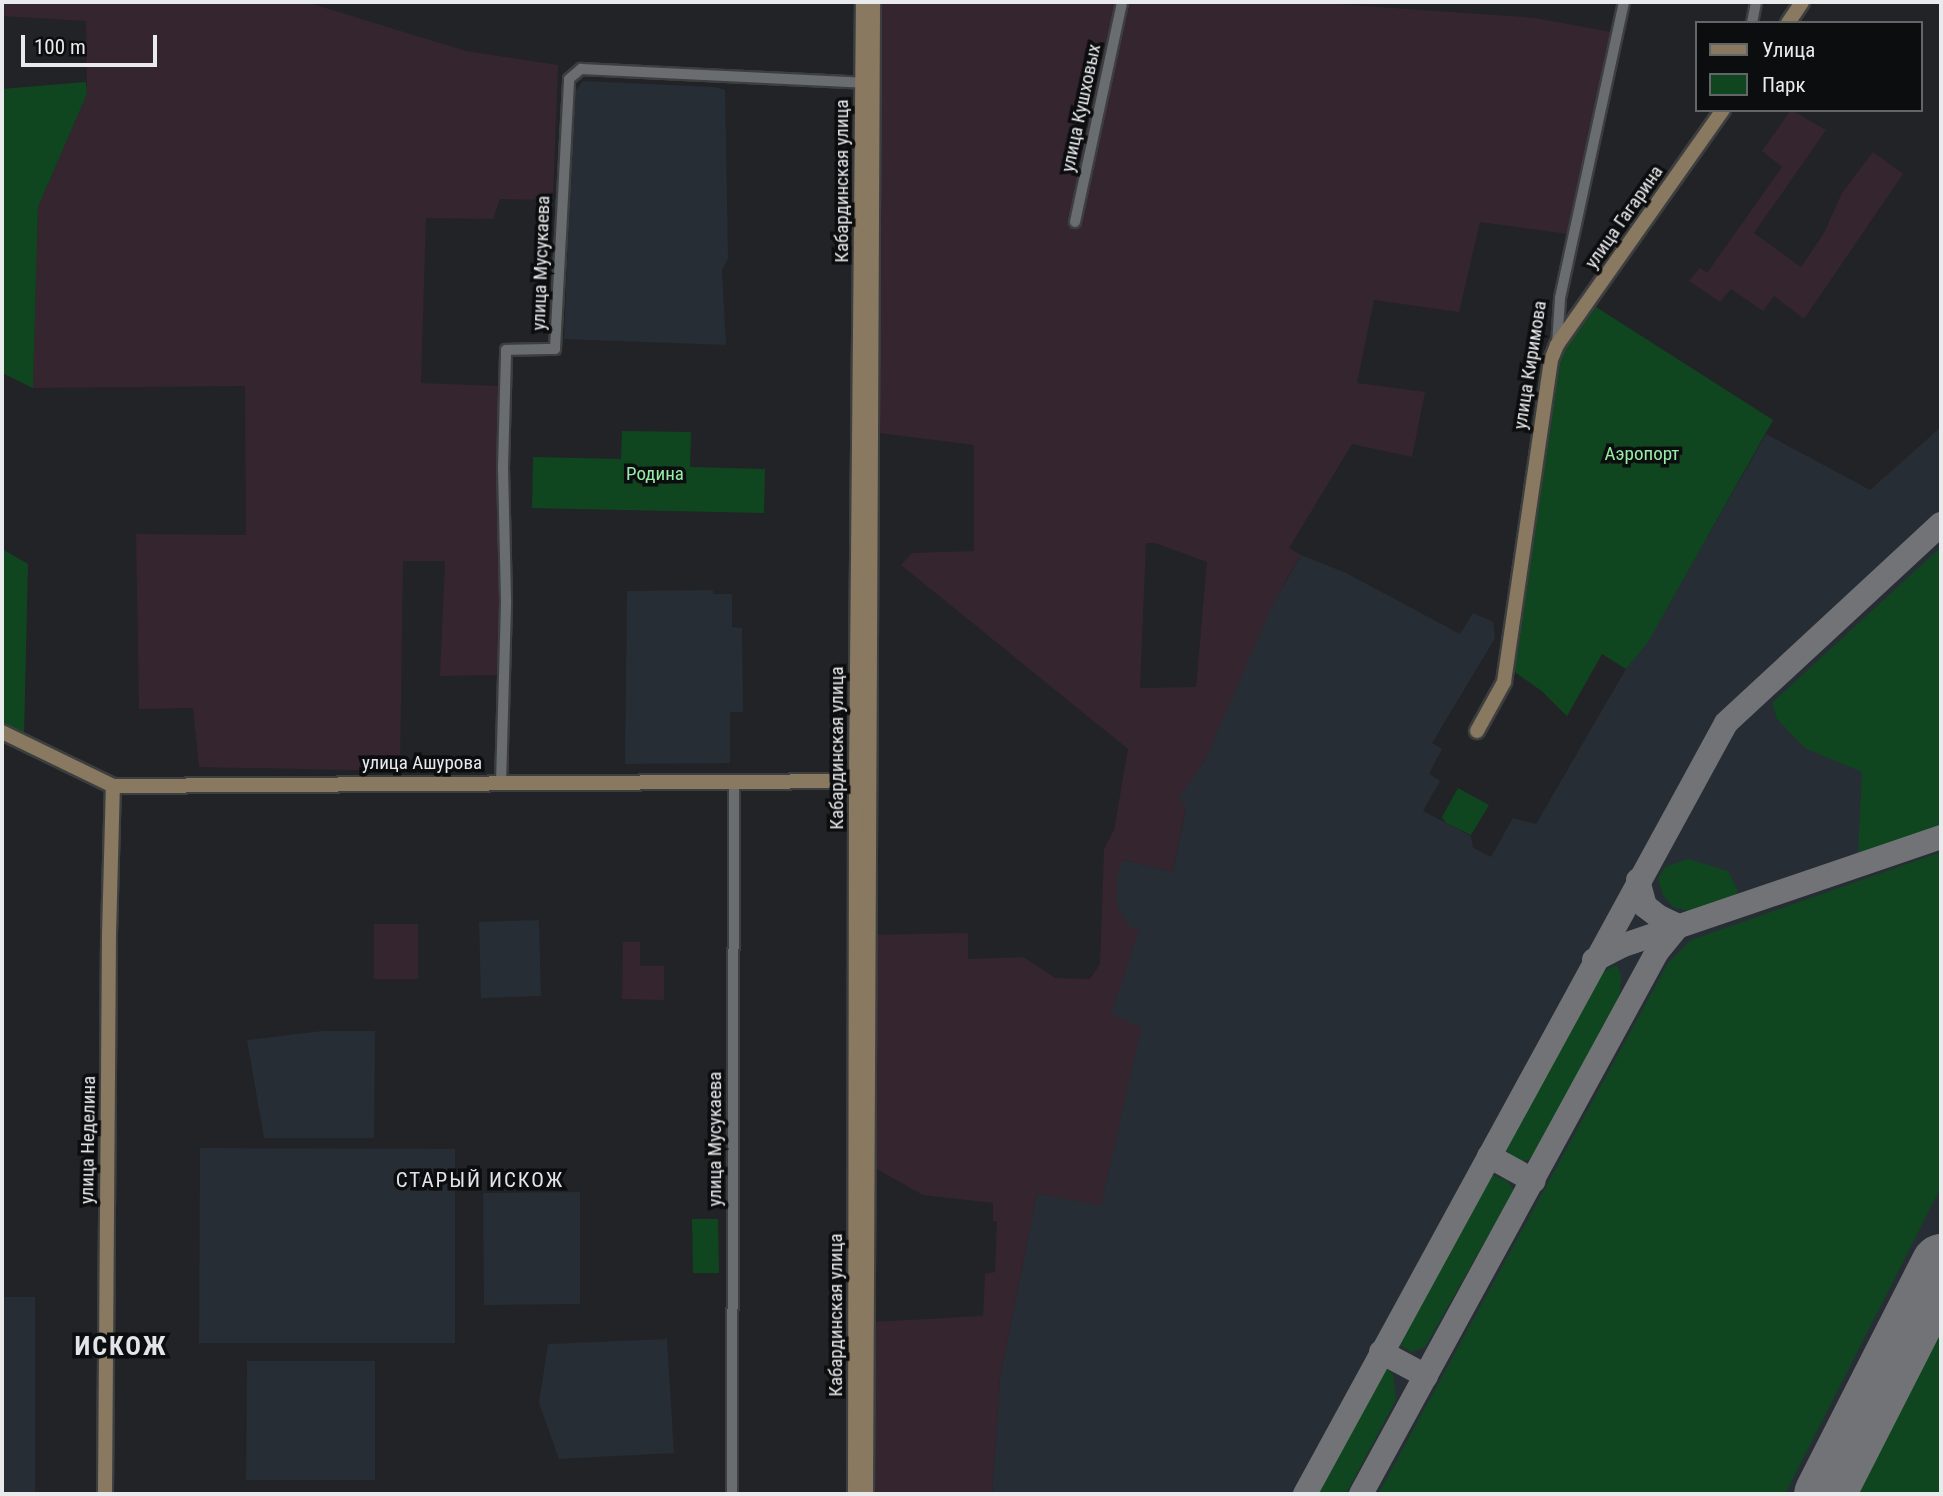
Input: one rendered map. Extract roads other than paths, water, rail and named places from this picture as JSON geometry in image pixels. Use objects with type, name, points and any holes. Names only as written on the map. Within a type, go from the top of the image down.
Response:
[{"type":"main road","name":"Кабардинская улица","points":[[855,1494],[867,83],[863,2]]},
{"type":"main road","name":"Кабардинская улица","points":[[867,83],[873,2]]},
{"type":"main road","points":[[1789,21],[1802,2]]},
{"type":"main road","name":"улица Гагарина","points":[[1557,345],[1722,112]]},
{"type":"main road","name":"улица Киримова","points":[[1477,731],[1504,682],[1547,379],[1557,345]]},
{"type":"main road","name":"улица Ашурова","points":[[2,732],[113,786],[734,784],[862,781]]},
{"type":"main road","name":"Кабардинская улица","points":[[862,781],[866,1494]]},
{"type":"main road","name":"улица Неделина","points":[[105,1494],[109,935],[113,786]]},
{"type":"street","name":"улица Кушховых","points":[[1075,222],[1122,2]]},
{"type":"street","name":"улица Киримова","points":[[1557,345],[1560,298],[1624,2]]},
{"type":"street","points":[[1752,21],[1756,2]]},
{"type":"street","name":"улица Мусукаева","points":[[501,783],[506,600],[503,468],[506,350],[555,349],[569,79],[581,69],[867,83]]},
{"type":"street","name":"улица Мусукаева","points":[[732,1494],[734,784]]},
{"type":"district","name":"СТАРЫЙ ИСКОЖ","points":[[480,1180]]},
{"type":"district","name":"ИСКОЖ","points":[[121,1347]]},
{"type":"park label","name":"Аэропорт","points":[[1642,454]]},
{"type":"park label","name":"Родина","points":[[655,474]]}]
